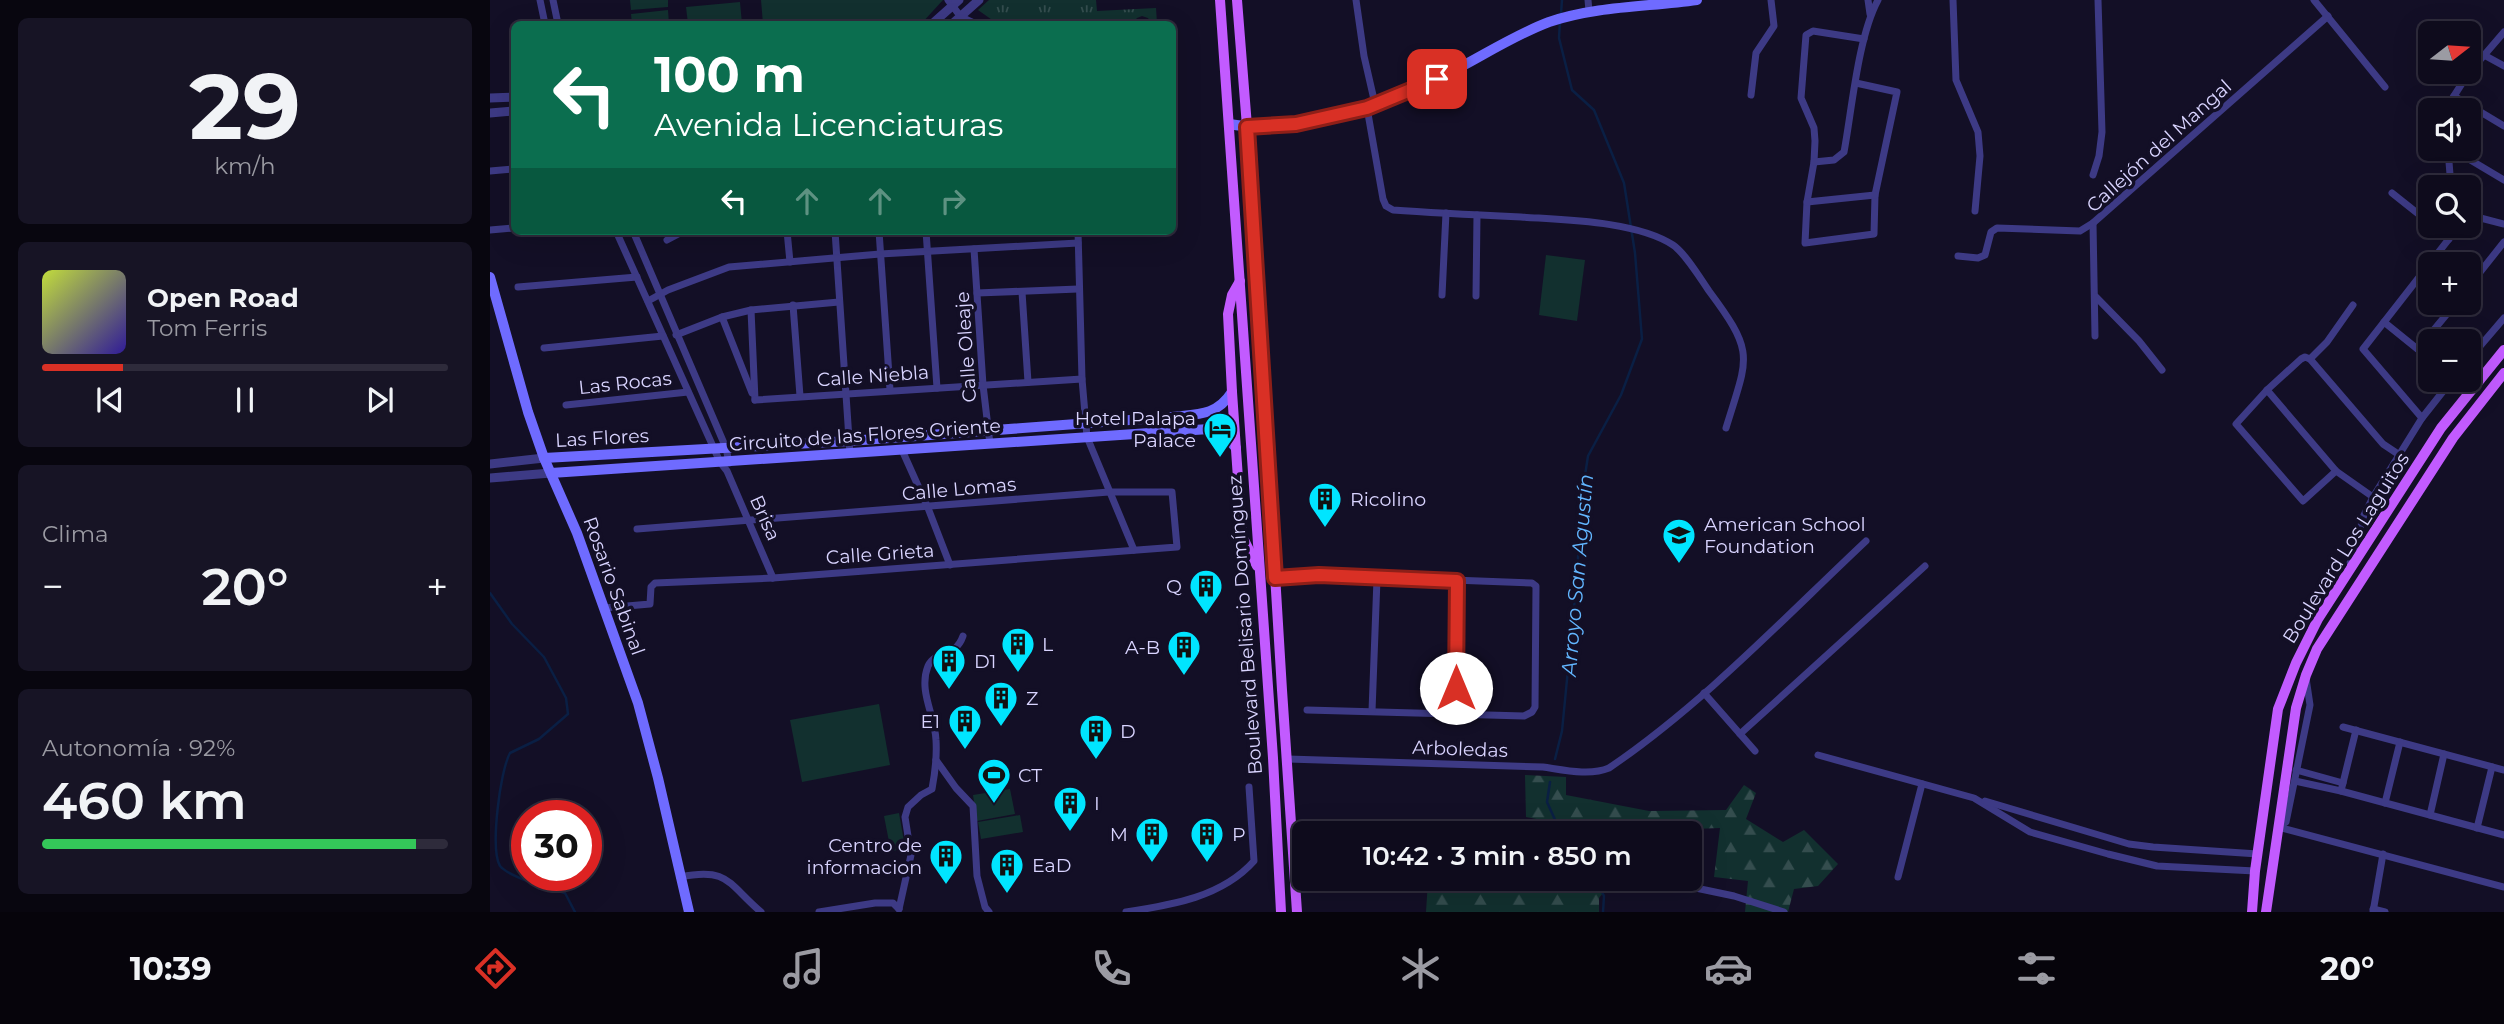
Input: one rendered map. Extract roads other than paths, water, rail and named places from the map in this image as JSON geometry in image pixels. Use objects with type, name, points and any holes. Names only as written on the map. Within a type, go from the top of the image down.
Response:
[{"type":"main road","name":"Boulevard Belisario Domínguez","points":[[1220,0],[1281,912]]},
{"type":"main road","name":"Boulevard Belisario Domínguez","points":[[1237,0],[1275,583],[1288,759],[1296,821]]},
{"type":"main road","points":[[1229,124],[1247,127],[1296,124],[1371,106],[1437,79],[1487,51],[1552,21],[1574,15],[1589,6],[1697,0]]},
{"type":"main road","name":"Rosario Sabinal","points":[[490,277],[528,412],[544,458],[577,533],[638,703],[689,912]]},
{"type":"main road","points":[[1240,281],[1232,295],[1228,314],[1232,391],[1242,536],[1260,572]]},
{"type":"main road","name":"Boulevard Los Laguitos","points":[[2252,912],[2255,871],[2278,709],[2296,663],[2318,619],[2348,570],[2441,428],[2504,350]]},
{"type":"main road","name":"Boulevard Los Laguitos","points":[[2266,912],[2296,708],[2317,649],[2453,438],[2504,373]]},
{"type":"main road","name":"Las Flores","points":[[544,458],[849,441],[1207,413],[1222,405],[1232,391]]},
{"type":"main road","name":"Circuito de las Flores Oriente","points":[[551,473],[725,465],[1209,429],[1225,435],[1236,448]]},
{"type":"main road","points":[[1261,590],[1275,583]]},
{"type":"main road","name":"Boulevard Belisario Domínguez","points":[[1297,891],[1297,912]]},
{"type":"street","points":[[540,0],[544,21]]},
{"type":"street","points":[[553,0],[557,21]]},
{"type":"street","points":[[956,21],[979,0]]},
{"type":"street","points":[[1356,0],[1386,206],[1393,210],[1575,220],[1642,232],[1676,247],[1727,313],[1742,341],[1745,353],[1744,368],[1726,428]]},
{"type":"street","points":[[1751,96],[1756,53],[1774,26],[1771,0]]},
{"type":"street","points":[[1868,0],[1870,14]]},
{"type":"street","points":[[1814,162],[1834,159],[1844,152],[1864,38],[1870,14],[1878,0]]},
{"type":"street","points":[[1953,0],[1956,80],[1978,132],[1980,156],[1975,211]]},
{"type":"street","points":[[2093,175],[2102,132],[2098,0]]},
{"type":"street","points":[[2314,0],[2385,87]]},
{"type":"street","points":[[935,21],[953,2],[961,17],[970,21]]},
{"type":"street","name":"Callejón del Mangal","points":[[2095,336],[2093,223],[2328,16]]},
{"type":"street","points":[[1856,83],[1898,92],[1875,195],[1874,234],[1805,243],[1807,202],[1814,162],[1814,128],[1801,98],[1806,35],[1813,30],[1864,38]]},
{"type":"street","points":[[2504,32],[2468,74],[2454,96],[2504,126]]},
{"type":"street","points":[[2484,55],[2504,66]]},
{"type":"street","points":[[490,98],[511,97]]},
{"type":"street","points":[[490,113],[511,111]]},
{"type":"street","points":[[2472,161],[2504,180]]},
{"type":"street","points":[[490,171],[511,169]]},
{"type":"street","points":[[2392,193],[2418,214]]},
{"type":"street","points":[[1807,202],[1875,195]]},
{"type":"street","points":[[1442,295],[1446,213]]},
{"type":"street","points":[[1476,296],[1477,215]]},
{"type":"street","points":[[2481,218],[2504,224]]},
{"type":"street","points":[[1958,256],[1978,258],[1985,255],[1991,232],[1997,228],[2080,231],[2093,223]]},
{"type":"street","points":[[490,230],[511,228]]},
{"type":"street","points":[[618,235],[688,392],[721,448]]},
{"type":"street","points":[[634,235],[721,448]]},
{"type":"street","points":[[667,240],[676,235]]},
{"type":"street","points":[[787,235],[790,262]]},
{"type":"street","points":[[835,235],[850,454]]},
{"type":"street","points":[[879,235],[890,390]]},
{"type":"street","points":[[926,235],[937,387]]},
{"type":"street","points":[[1078,235],[1084,422],[1087,437],[1134,550]]},
{"type":"street","points":[[2422,418],[2363,349],[2449,239]]},
{"type":"street","points":[[2481,270],[2504,242]]},
{"type":"street","points":[[648,301],[667,290],[729,267],[880,254],[1078,243]]},
{"type":"street","name":"Calle Oleaje","points":[[974,249],[983,385],[990,444]]},
{"type":"street","points":[[517,287],[637,277]]},
{"type":"street","points":[[977,293],[1078,289]]},
{"type":"street","points":[[1022,292],[1028,382]]},
{"type":"street","points":[[2095,296],[2139,341],[2162,370]]},
{"type":"street","points":[[676,335],[722,317],[751,310],[839,302]]},
{"type":"street","points":[[793,305],[800,396]]},
{"type":"street","points":[[2310,359],[2327,342],[2353,305]]},
{"type":"street","points":[[751,310],[755,400]]},
{"type":"street","points":[[2435,329],[2446,315]]},
{"type":"street","points":[[722,317],[755,400]]},
{"type":"street","points":[[2481,345],[2504,318]]},
{"type":"street","points":[[2384,322],[2418,349]]},
{"type":"street","points":[[544,348],[663,336]]},
{"type":"street","points":[[2336,471],[2304,501],[2236,424],[2267,390],[2305,357],[2310,359],[2383,444],[2398,454]]},
{"type":"street","name":"Calle Niebla","points":[[755,400],[1082,379]]},
{"type":"street","points":[[2267,390],[2336,471],[2372,497]]},
{"type":"street","name":"Las Rocas","points":[[566,405],[688,392]]},
{"type":"street","points":[[2348,570],[2372,497],[2422,418],[2443,392]]},
{"type":"street","name":"Brisa","points":[[721,448],[725,465],[774,578]]},
{"type":"street","points":[[902,450],[950,565]]},
{"type":"street","name":"Las Flores","points":[[490,464],[544,458]]},
{"type":"street","name":"Circuito de las Flores Oriente","points":[[490,478],[551,473]]},
{"type":"street","name":"Calle Lomas","points":[[637,529],[1109,492],[1172,492],[1177,547]]},
{"type":"street","name":"Arboledas","points":[[1288,759],[1602,771],[1616,764],[1704,693],[1866,541]]},
{"type":"street","name":"Calle Grieta","points":[[604,608],[650,604],[650,587],[655,583],[774,578],[1177,547]]},
{"type":"street","points":[[1740,734],[1925,566]]},
{"type":"street","points":[[1275,583],[1319,575],[1532,583],[1536,586],[1535,707],[1532,712],[1524,716],[1307,710]]},
{"type":"street","points":[[1372,711],[1377,579]]},
{"type":"street","points":[[1455,715],[1457,581]]},
{"type":"street","points":[[819,912],[890,902],[900,910],[911,855],[905,817],[908,807],[932,789],[936,760],[933,716],[924,692],[928,668],[932,660],[955,650],[963,636]]},
{"type":"street","points":[[2278,827],[2286,822],[2310,705],[2306,675]]},
{"type":"street","points":[[1704,693],[1755,751]]},
{"type":"street","points":[[2343,727],[2504,770]]},
{"type":"street","points":[[2342,787],[2356,730]]},
{"type":"street","points":[[2385,803],[2400,742]]},
{"type":"street","points":[[2430,815],[2444,754]]},
{"type":"street","points":[[1818,755],[2129,844],[2258,854]]},
{"type":"street","points":[[936,760],[973,806],[976,876],[989,912]]},
{"type":"street","points":[[2477,828],[2492,767]]},
{"type":"street","points":[[2296,770],[2385,803],[2504,835]]},
{"type":"street","points":[[2295,781],[2342,787]]},
{"type":"street","points":[[1898,877],[1922,785]]},
{"type":"street","points":[[1126,912],[1165,906],[1193,898],[1222,887],[1246,870],[1254,861],[1249,786]]},
{"type":"street","points":[[1974,798],[2031,832],[2108,854],[2157,866],[2255,871]]},
{"type":"street","points":[[2278,827],[2504,887]]},
{"type":"street","points":[[2383,855],[2373,910],[2385,912]]},
{"type":"street","points":[[680,877],[705,873],[722,876],[761,912]]},
{"type":"street","points":[[1702,889],[1784,912]]},
{"type":"waterway","name":"Arroyo San Agustín","points":[[1561,14],[1562,0]]},
{"type":"waterway","name":"Arroyo San Agustín","points":[[1555,759],[1562,731],[1577,577],[1581,501],[1588,456],[1621,395],[1642,339],[1635,253],[1624,183],[1594,110],[1572,90],[1559,38],[1560,21]]},
{"type":"waterway","points":[[490,593],[512,624],[544,657],[566,698],[568,714],[539,739],[510,753],[503,776],[498,810],[497,857],[500,866],[512,874],[565,893],[575,912]]},
{"type":"waterway","name":"Arroyo San Agustín","points":[[1550,782],[1547,802],[1556,821]]},
{"type":"waterway","name":"Arroyo San Agustín","points":[[1602,891],[1604,896],[1603,912]]},
{"type":"place","name":"Hotel Palapa Palace","points":[[1220,459]]},
{"type":"place","name":"Ricolino","points":[[1325,529]]},
{"type":"place","name":"American School Foundation","points":[[1679,565]]},
{"type":"place","name":"Q","points":[[1206,616]]},
{"type":"place","name":"L","points":[[1018,674]]},
{"type":"place","name":"A-B","points":[[1184,677]]},
{"type":"place","name":"D1","points":[[949,691]]},
{"type":"place","name":"Z","points":[[1001,728]]},
{"type":"place","name":"E1","points":[[965,751]]},
{"type":"place","name":"D","points":[[1096,761]]},
{"type":"place","name":"CT","points":[[994,805]]},
{"type":"place","name":"I","points":[[1070,833]]},
{"type":"place","name":"M","points":[[1152,864]]},
{"type":"place","name":"P","points":[[1207,864]]},
{"type":"place","name":"Centro de informacion","points":[[946,886]]},
{"type":"place","name":"EaD","points":[[1007,895]]}]
